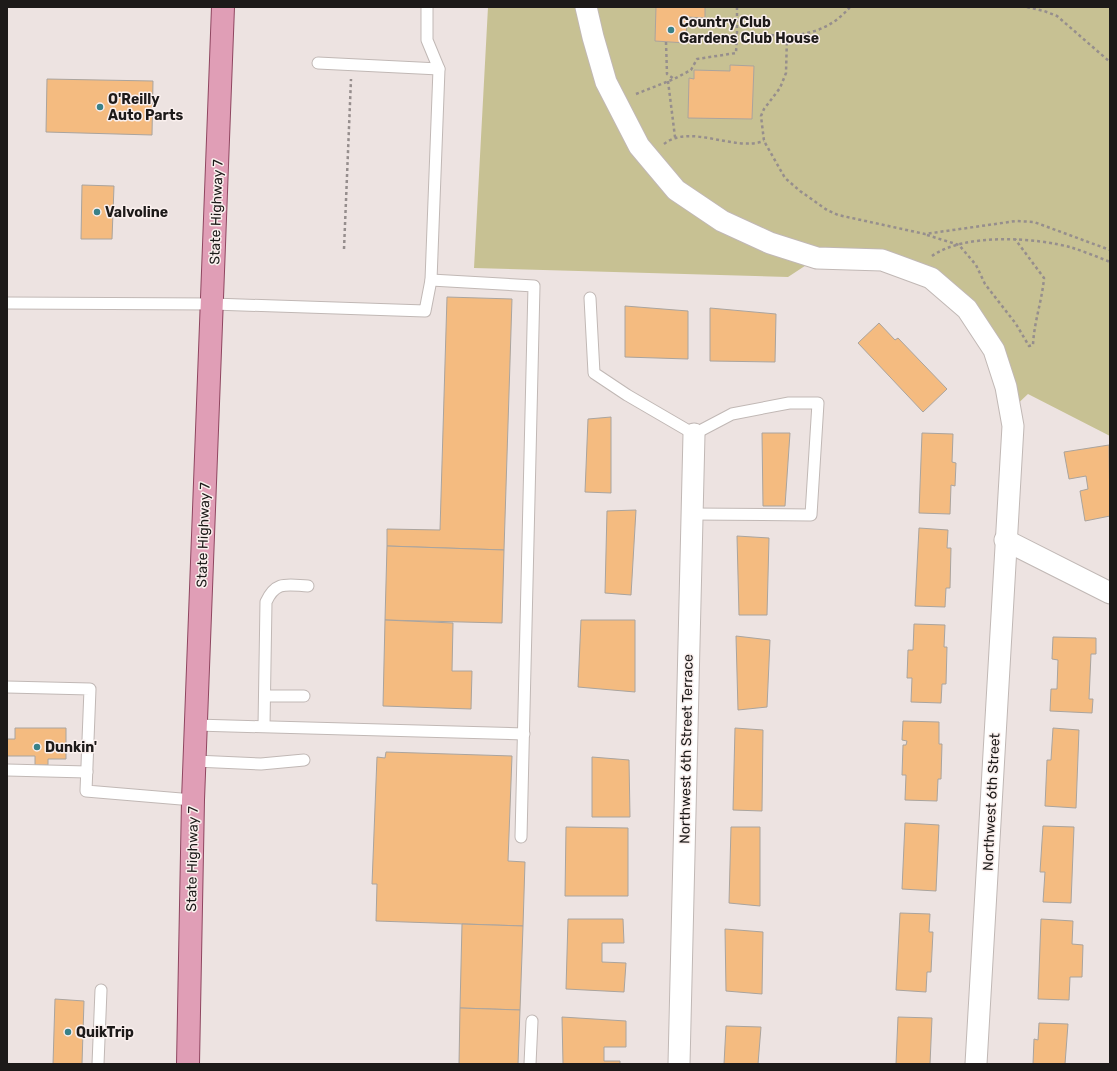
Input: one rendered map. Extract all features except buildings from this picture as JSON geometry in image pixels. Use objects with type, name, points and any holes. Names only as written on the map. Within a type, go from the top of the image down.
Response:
[{"type":"main road","name":"State Highway 7","points":[[188,1064],[193,800],[224,7]]},
{"type":"street","name":"Northwest 6th Street","points":[[586,7],[606,82],[640,146],[676,190],[722,221],[770,243],[817,258],[882,260],[931,278],[967,310],[994,350],[1006,387],[1013,426],[1005,540],[976,1064]]},
{"type":"street","name":"Northwest 6th Street Terrace","points":[[679,1064],[694,434]]},
{"type":"street","points":[[1005,540],[1110,593]]},
{"type":"lane","points":[[7,303],[213,304],[424,311],[431,280],[439,69],[427,40],[427,7]]},
{"type":"lane","points":[[318,63],[439,69]]},
{"type":"lane","points":[[431,280],[534,286],[521,837]]},
{"type":"lane","points":[[590,298],[594,373],[627,395],[694,434],[732,414],[789,403],[818,403],[811,515],[692,514]]},
{"type":"lane","points":[[264,726],[266,602],[274,589],[278,586],[308,586]]},
{"type":"lane","points":[[9,688],[90,689],[86,791],[193,800]]},
{"type":"lane","points":[[265,696],[304,696]]},
{"type":"lane","points":[[196,725],[524,734]]},
{"type":"lane","points":[[195,761],[261,764],[304,760]]},
{"type":"lane","points":[[7,770],[87,772]]},
{"type":"lane","points":[[98,1064],[101,990]]},
{"type":"lane","points":[[530,1064],[532,1020]]},
{"type":"path","points":[[616,102],[674,79],[691,70],[697,59],[736,53],[738,7]]},
{"type":"path","points":[[737,33],[787,36],[807,34],[828,26],[850,7]]},
{"type":"path","points":[[1027,7],[1057,16],[1110,62]]},
{"type":"path","points":[[787,36],[786,73],[780,88],[764,109],[761,116],[764,141],[785,178],[800,191],[827,210],[838,215],[925,234],[959,245],[976,265],[985,284],[1016,324],[1029,346],[1033,345],[1034,324],[1044,278],[1015,239]]},
{"type":"path","points":[[666,42],[667,74],[674,79]]},
{"type":"path","points":[[344,249],[352,65]]},
{"type":"path","points":[[668,81],[675,137]]},
{"type":"path","points":[[648,157],[675,137],[688,136],[734,143],[757,144],[764,141]]},
{"type":"path","points":[[925,234],[1024,221],[1048,226],[1098,247],[1110,250]]},
{"type":"path","points":[[912,271],[936,253],[959,245],[983,240],[1037,240],[1072,248],[1110,262]]},
{"type":"shaded area","points":[[488,7],[1110,7],[1110,436],[1028,394],[1010,411],[994,351],[931,278],[817,258],[788,277],[474,268]]},
{"type":"place","name":"Country Club Gardens Club House","points":[[671,30]]},
{"type":"place","name":"O'Reilly Auto Parts","points":[[100,107]]},
{"type":"place","name":"Valvoline","points":[[97,212]]},
{"type":"place","name":"Dunkin'","points":[[37,747]]},
{"type":"place","name":"QuikTrip","points":[[68,1032]]}]
